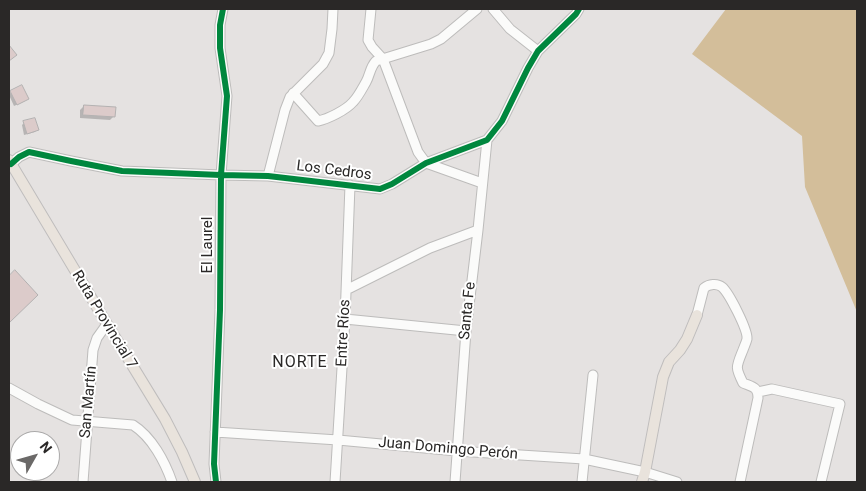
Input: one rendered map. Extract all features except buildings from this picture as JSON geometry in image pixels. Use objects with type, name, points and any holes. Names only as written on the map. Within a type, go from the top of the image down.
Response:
[{"type":"main road","name":"Ruta Provincial 7","points":[[10,162],[165,419],[195,482]]},
{"type":"main road","points":[[643,477],[663,377],[668,362],[680,350],[697,315]]},
{"type":"street","name":"El Laurel","points":[[216,482],[214,464],[220,310],[221,176],[227,96],[220,48],[220,25],[224,9]]},
{"type":"street","points":[[268,176],[290,97],[323,64],[329,53],[333,9]]},
{"type":"street","points":[[371,9],[368,40],[383,60],[418,152],[426,162],[482,183]]},
{"type":"street","points":[[293,93],[318,121],[325,120],[355,100],[367,81],[372,65],[376,61],[441,40],[477,9]]},
{"type":"street","points":[[493,9],[510,29],[538,51]]},
{"type":"street","points":[[487,140],[502,121],[538,51],[579,9]]},
{"type":"street","name":"Los Cedros","points":[[10,162],[29,152],[122,170],[221,176],[268,176],[350,184],[380,189],[392,184],[426,162],[487,140]]},
{"type":"street","name":"Santa Fe","points":[[455,482],[466,331],[487,140]]},
{"type":"street","name":"Entre Ríos","points":[[335,482],[345,318],[350,184]]},
{"type":"street","points":[[346,290],[430,248],[478,230]]},
{"type":"street","points":[[697,315],[704,288],[707,285],[716,284],[723,288],[746,331],[747,340],[737,370],[743,383],[753,386],[758,392],[758,398],[740,482]]},
{"type":"street","points":[[345,318],[466,331]]},
{"type":"street","name":"San Martín","points":[[83,482],[93,350],[97,338],[106,324]]},
{"type":"street","points":[[582,482],[594,375]]},
{"type":"street","points":[[9,388],[72,420],[133,425],[142,430],[152,442],[172,482]]},
{"type":"street","points":[[758,392],[772,389],[840,404],[821,482]]},
{"type":"street","name":"Juan Domingo Perón","points":[[215,432],[584,459],[643,477],[677,482]]},
{"type":"shaded area","points":[[726,9],[857,9],[857,312],[805,187],[802,136],[692,54]]},
{"type":"cycle path","points":[[216,482],[214,464],[220,310],[221,175],[227,96],[220,48],[220,25],[223,9]]},
{"type":"cycle path","points":[[11,164],[29,152],[122,171],[268,176],[380,189],[392,184],[426,163],[487,140],[502,121],[538,51],[579,9]]},
{"type":"district","name":"NORTE","points":[[300,363]]}]
